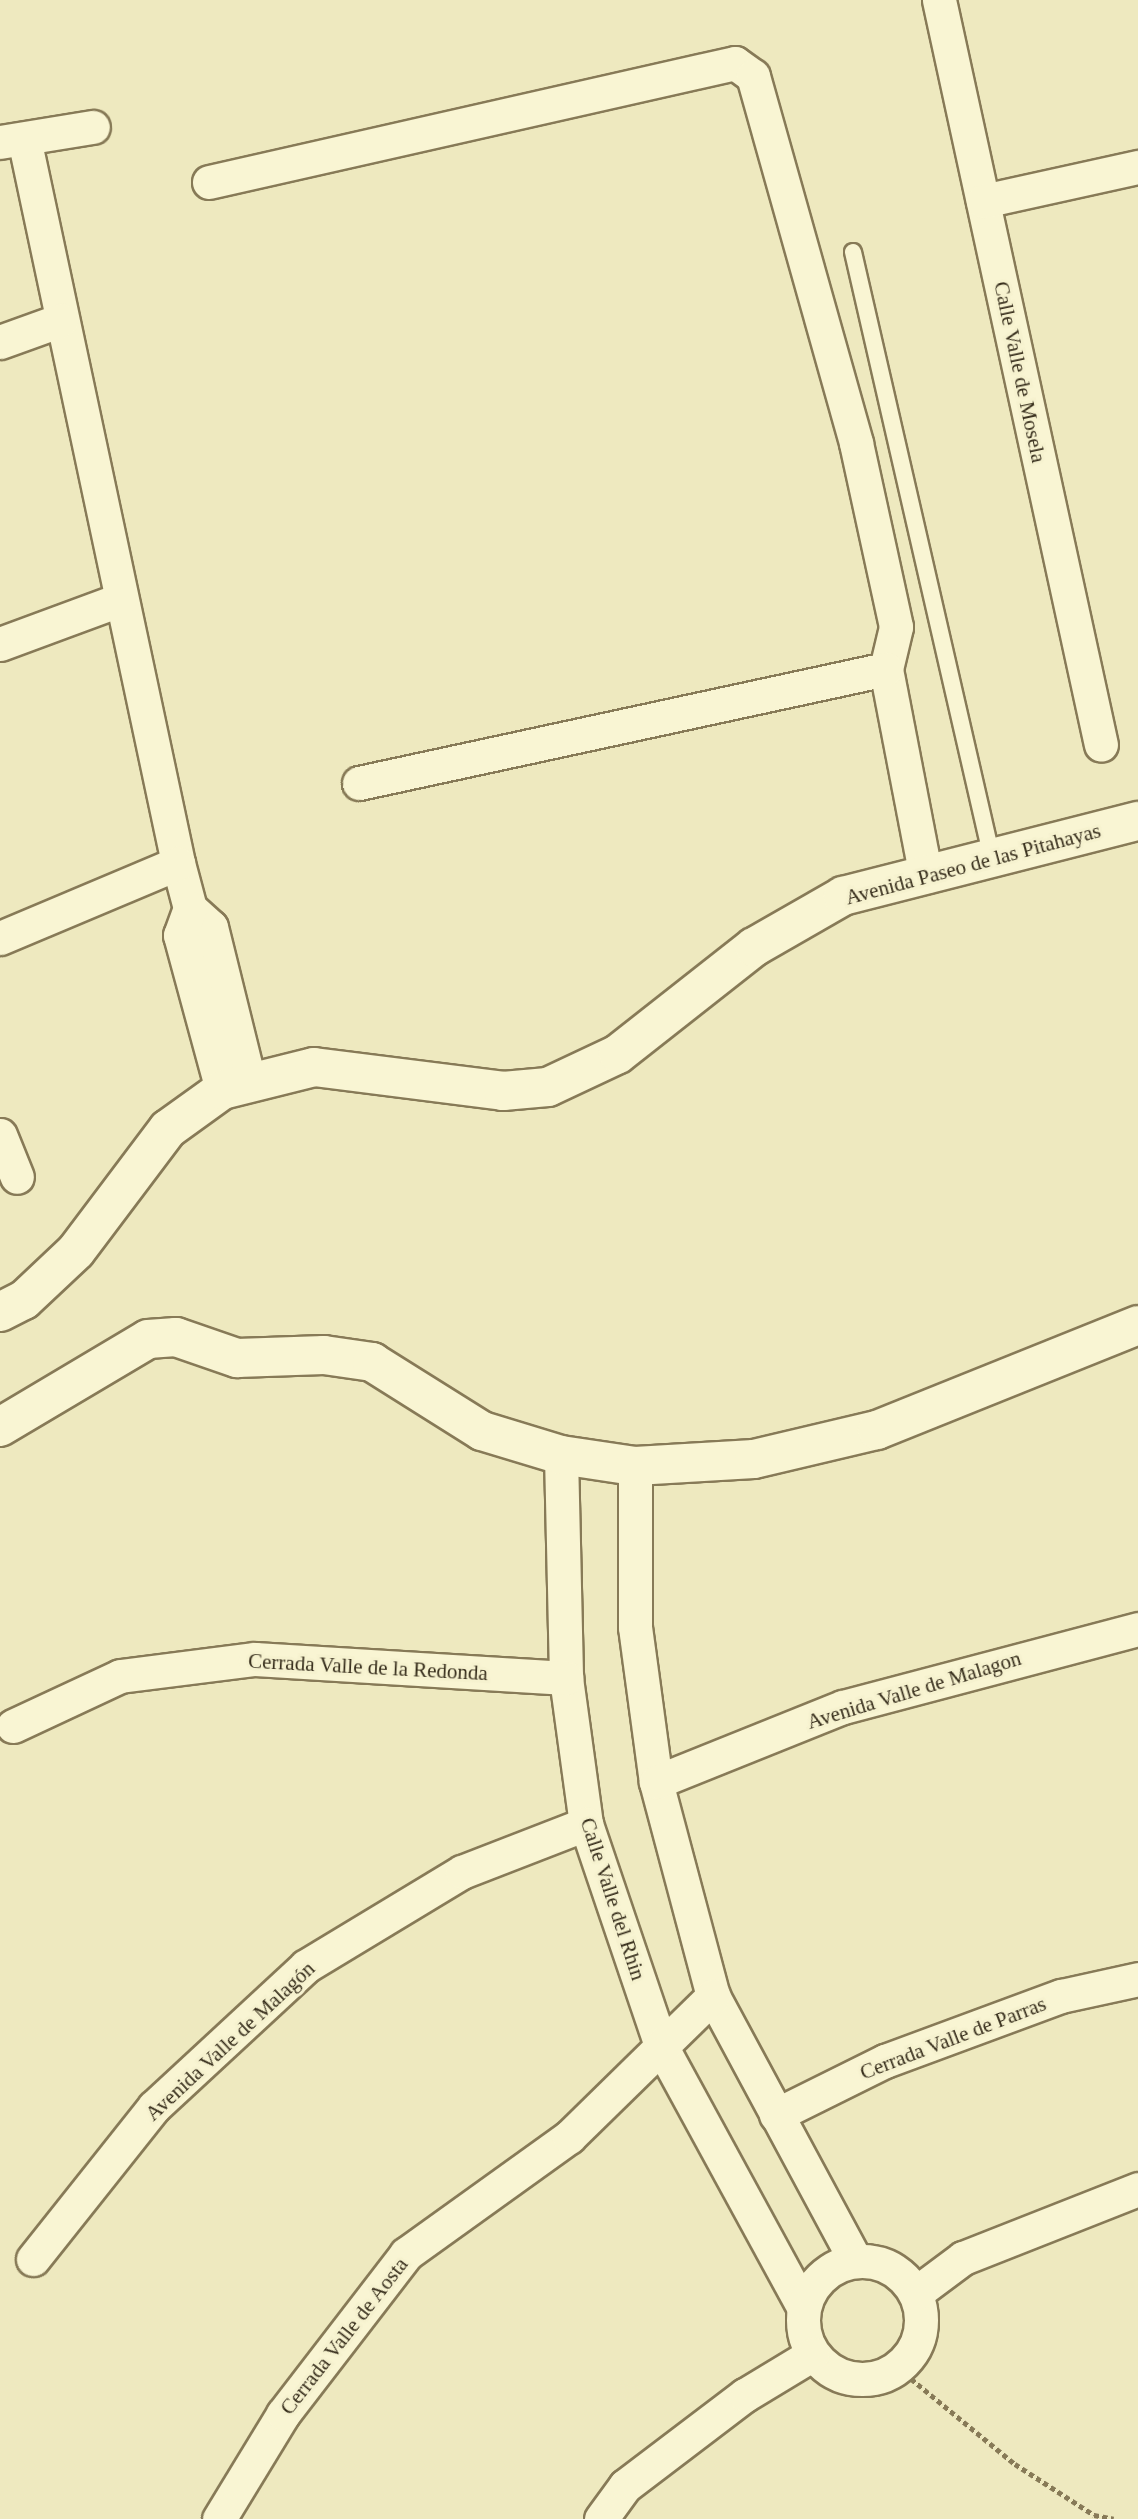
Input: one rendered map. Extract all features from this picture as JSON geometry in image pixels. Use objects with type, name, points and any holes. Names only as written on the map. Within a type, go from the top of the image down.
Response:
[{"type":"street","name":"Calle Valle de Mosela","points":[[939,0],[1101,745]]},
{"type":"street","points":[[209,182],[735,63],[753,76],[856,443],[896,627],[886,669],[926,876]]},
{"type":"street","points":[[93,127],[13,142],[61,320],[119,600],[178,863],[190,908],[211,927],[235,1085]]},
{"type":"street","points":[[983,201],[1138,167]]},
{"type":"street","points":[[0,342],[61,320]]},
{"type":"street","points":[[0,644],[119,600]]},
{"type":"street","points":[[359,783],[886,669]]},
{"type":"street","name":"Avenida Paseo de las Pitahayas","points":[[0,1312],[24,1300],[76,1251],[169,1129],[235,1085],[314,1067],[503,1091],[548,1087],[618,1054],[754,947],[843,896],[1138,821]]},
{"type":"street","points":[[0,938],[178,863]]},
{"type":"street","points":[[0,1135],[17,1177]]},
{"type":"street","points":[[0,1427],[148,1339],[176,1337],[237,1358],[324,1355],[372,1362],[482,1431],[561,1455],[635,1466],[754,1459],[877,1430],[1138,1325]]},
{"type":"street","name":"Calle Valle del Rhin","points":[[561,1455],[566,1678],[586,1824],[661,2046],[803,2306]]},
{"type":"street","points":[[635,1466],[635,1627],[656,1782],[713,1996],[855,2260]]},
{"type":"street","name":"Avenida Valle de Malagon","points":[[656,1782],[843,1707],[1138,1629]]},
{"type":"street","name":"Cerrada Valle de la Redonda","points":[[13,1726],[120,1676],[255,1659],[566,1678]]},
{"type":"street","name":"Avenida Valle de Malagón","points":[[33,2259],[154,2108],[306,1966],[462,1872],[586,1824]]},
{"type":"street","name":"Cerrada Valle de Parras","points":[[775,2115],[897,2056],[1061,1996],[1138,1979]]},
{"type":"street","name":"Cerrada Valle de Aosta","points":[[219,2519],[283,2414],[406,2254],[569,2137],[713,1996]]},
{"type":"street","points":[[916,2293],[963,2258],[1138,2189]]},
{"type":"street","points":[[855,2260],[901,2274],[916,2293],[921,2334],[898,2368],[855,2379],[831,2371],[813,2354],[803,2331],[803,2306],[832,2268],[855,2260]]},
{"type":"street","points":[[601,2519],[625,2486],[745,2395],[813,2354]]},
{"type":"lane","points":[[853,252],[992,860]]},
{"type":"path","points":[[898,2368],[973,2423],[1015,2464],[1094,2515],[1114,2519]]}]
